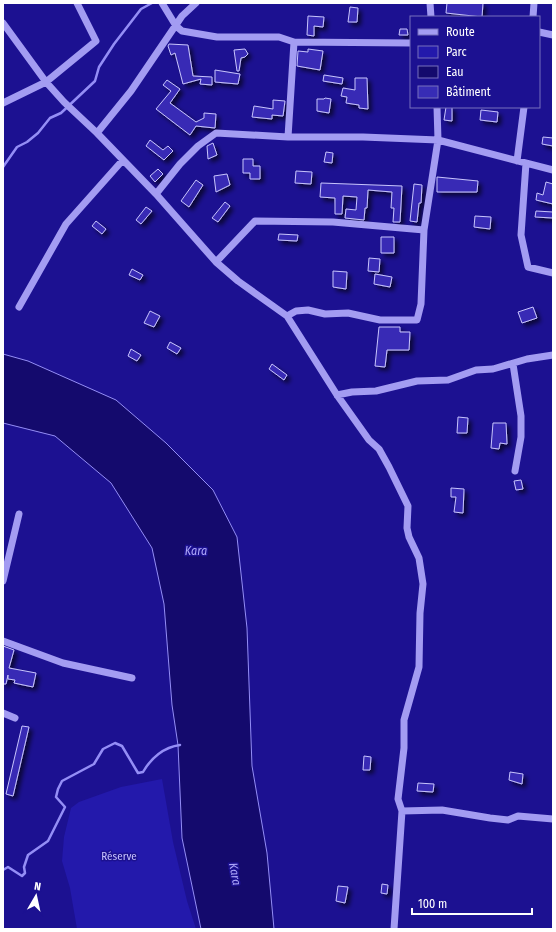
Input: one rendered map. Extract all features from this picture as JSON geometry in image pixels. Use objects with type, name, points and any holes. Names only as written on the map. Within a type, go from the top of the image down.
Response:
[{"type":"street","points":[[3,103],[46,82],[96,41],[77,3]]},
{"type":"street","points":[[162,3],[176,26],[182,31],[217,37],[279,37],[294,42],[410,42]]},
{"type":"street","points":[[96,133],[131,91],[176,26],[196,3]]},
{"type":"street","points":[[430,3],[431,16]]},
{"type":"street","points":[[533,16],[534,3]]},
{"type":"street","points":[[3,23],[46,82],[72,111],[96,133],[156,194],[216,262],[238,281],[287,316],[337,395],[369,440],[378,449],[408,506],[407,528],[417,553],[422,571],[423,584],[420,613],[418,667],[404,720],[404,748],[398,799],[402,811],[394,929]]},
{"type":"street","points":[[540,32],[553,35]]},
{"type":"street","points":[[288,137],[294,42]]},
{"type":"street","points":[[287,316],[296,311],[308,310],[325,314],[348,313],[380,320],[417,320],[421,304],[424,230],[438,140],[437,108]]},
{"type":"street","points":[[516,161],[524,108]]},
{"type":"street","points":[[156,194],[189,155],[198,146],[216,133],[288,137],[362,137],[438,140],[553,170]]},
{"type":"street","points":[[19,307],[66,224],[122,161]]},
{"type":"street","points":[[526,163],[521,235],[528,267],[553,273]]},
{"type":"street","points":[[216,262],[255,221],[333,222],[424,230]]},
{"type":"street","points":[[337,395],[352,392],[376,391],[417,381],[448,380],[476,370],[493,369],[527,359],[553,355]]},
{"type":"street","points":[[513,364],[521,416],[520,437],[515,471]]},
{"type":"street","points":[[3,581],[19,514]]},
{"type":"street","points":[[3,641],[64,663],[132,678]]},
{"type":"street","points":[[3,713],[15,718]]},
{"type":"street","points":[[402,811],[442,810],[508,820],[518,816],[553,819]]},
{"type":"green space","name":"Réserve","points":[[162,779],[173,842],[187,901],[196,929],[77,929],[70,888],[62,861],[64,837],[71,808],[79,802],[121,787]]},
{"type":"water","name":"Kara","points":[[3,354],[28,361],[116,400],[166,443],[213,490],[237,537],[247,628],[252,766],[267,853],[274,929],[201,929],[182,838],[178,745],[172,705],[164,604],[152,548],[111,483],[55,436],[3,423]]},
{"type":"building","points":[[447,3],[483,3],[482,16],[446,13]]},
{"type":"building","points":[[350,7],[358,8],[357,22],[348,22]]},
{"type":"building","points":[[308,16],[324,17],[323,27],[314,26],[314,36],[307,35]]},
{"type":"building","points":[[400,29],[407,29],[408,35],[399,35]]},
{"type":"building","points":[[169,44],[188,45],[193,76],[212,77],[212,85],[200,84],[201,79],[183,84],[175,53],[171,55],[168,46]]},
{"type":"building","points":[[245,49],[248,54],[241,58],[239,71],[237,71],[234,50]]},
{"type":"building","points":[[308,49],[323,51],[320,70],[297,66],[298,51],[308,52]]},
{"type":"building","points":[[215,70],[240,74],[238,84],[215,82]]},
{"type":"building","points":[[324,75],[343,78],[342,84],[323,81]]},
{"type":"building","points":[[355,78],[367,78],[368,109],[359,108],[359,105],[346,103],[347,97],[341,96],[343,88],[355,90]]},
{"type":"building","points":[[167,80],[180,89],[170,103],[196,122],[204,118],[204,113],[216,114],[215,128],[196,126],[190,135],[156,109],[171,91],[163,85]]},
{"type":"building","points":[[317,99],[331,99],[329,113],[317,111]]},
{"type":"building","points":[[273,100],[285,101],[283,116],[272,115],[272,119],[252,117],[254,106],[273,109]]},
{"type":"building","points":[[446,108],[452,108],[452,121],[444,120]]},
{"type":"building","points":[[481,110],[498,112],[497,122],[480,120]]},
{"type":"building","points":[[543,137],[553,138],[553,146],[542,144]]},
{"type":"building","points":[[150,140],[163,150],[168,146],[173,151],[164,160],[146,146]]},
{"type":"building","points":[[213,143],[217,155],[208,159],[207,146]]},
{"type":"building","points":[[326,152],[333,153],[332,163],[324,162]]},
{"type":"building","points":[[243,159],[253,159],[253,166],[260,166],[260,179],[250,179],[250,173],[243,173]]},
{"type":"building","points":[[158,169],[163,174],[155,182],[150,176]]},
{"type":"building","points":[[296,171],[312,172],[311,184],[295,183]]},
{"type":"building","points":[[227,174],[230,185],[216,192],[214,176]]},
{"type":"building","points":[[437,177],[478,181],[477,192],[437,192]]},
{"type":"building","points":[[196,180],[203,185],[189,207],[181,201]]},
{"type":"building","points":[[546,182],[553,184],[553,204],[536,200],[537,193],[543,195]]},
{"type":"building","points":[[321,183],[402,186],[400,222],[393,222],[394,208],[391,208],[392,192],[368,190],[367,208],[365,208],[364,220],[345,218],[346,209],[356,210],[357,197],[343,196],[342,214],[335,214],[335,198],[320,197]]},
{"type":"building","points":[[414,184],[422,185],[421,203],[419,203],[417,222],[410,221]]},
{"type":"building","points":[[225,202],[230,206],[218,222],[212,218]]},
{"type":"building","points":[[146,207],[152,211],[141,224],[136,220]]},
{"type":"building","points":[[536,211],[553,212],[553,218],[535,217]]},
{"type":"building","points":[[475,216],[491,217],[490,229],[474,227]]},
{"type":"building","points":[[96,221],[106,229],[102,234],[92,226]]},
{"type":"building","points":[[279,234],[298,235],[297,241],[278,240]]},
{"type":"building","points":[[381,237],[394,237],[394,253],[381,253]]},
{"type":"building","points":[[369,258],[380,259],[379,272],[368,271]]},
{"type":"building","points":[[132,269],[143,275],[140,280],[129,275]]},
{"type":"building","points":[[333,271],[347,272],[346,289],[333,287]]},
{"type":"building","points":[[375,274],[392,277],[390,287],[374,284]]},
{"type":"building","points":[[533,307],[537,318],[522,323],[518,312]]},
{"type":"building","points":[[150,311],[160,316],[154,327],[144,323]]},
{"type":"building","points":[[379,327],[400,327],[400,332],[410,332],[409,350],[387,350],[385,367],[375,366]]},
{"type":"building","points":[[170,342],[181,348],[177,354],[167,348]]},
{"type":"building","points":[[131,349],[141,355],[137,361],[128,356]]},
{"type":"building","points":[[272,364],[287,375],[284,380],[269,369]]},
{"type":"building","points":[[458,417],[468,418],[467,433],[457,433]]},
{"type":"building","points":[[493,423],[506,423],[507,444],[500,443],[499,449],[491,448]]},
{"type":"building","points":[[521,480],[523,489],[516,490],[514,481]]},
{"type":"building","points":[[451,488],[464,489],[463,513],[454,512],[456,497],[451,497]]},
{"type":"building","points":[[3,646],[14,650],[9,668],[36,673],[33,687],[14,683],[15,680],[8,679],[8,675],[6,684],[3,684]]},
{"type":"building","points":[[22,726],[29,727],[13,796],[6,794]]},
{"type":"building","points":[[364,756],[371,757],[370,770],[363,770]]},
{"type":"building","points":[[510,772],[523,774],[522,784],[509,780]]},
{"type":"building","points":[[418,783],[434,784],[433,792],[417,791]]},
{"type":"building","points":[[382,884],[388,885],[387,894],[381,893]]},
{"type":"building","points":[[338,886],[348,887],[345,903],[336,901]]},
{"type":"waterway","points":[[3,167],[17,147],[27,142],[38,133],[50,118],[61,113],[95,81],[99,67],[114,44],[141,9],[152,3]]},
{"type":"waterway","points":[[3,870],[8,867],[22,876],[25,873],[24,867],[28,855],[48,841],[65,807],[56,797],[62,781],[94,764],[103,749],[115,743],[122,746],[138,773],[143,772],[158,754],[169,748],[180,745]]}]
